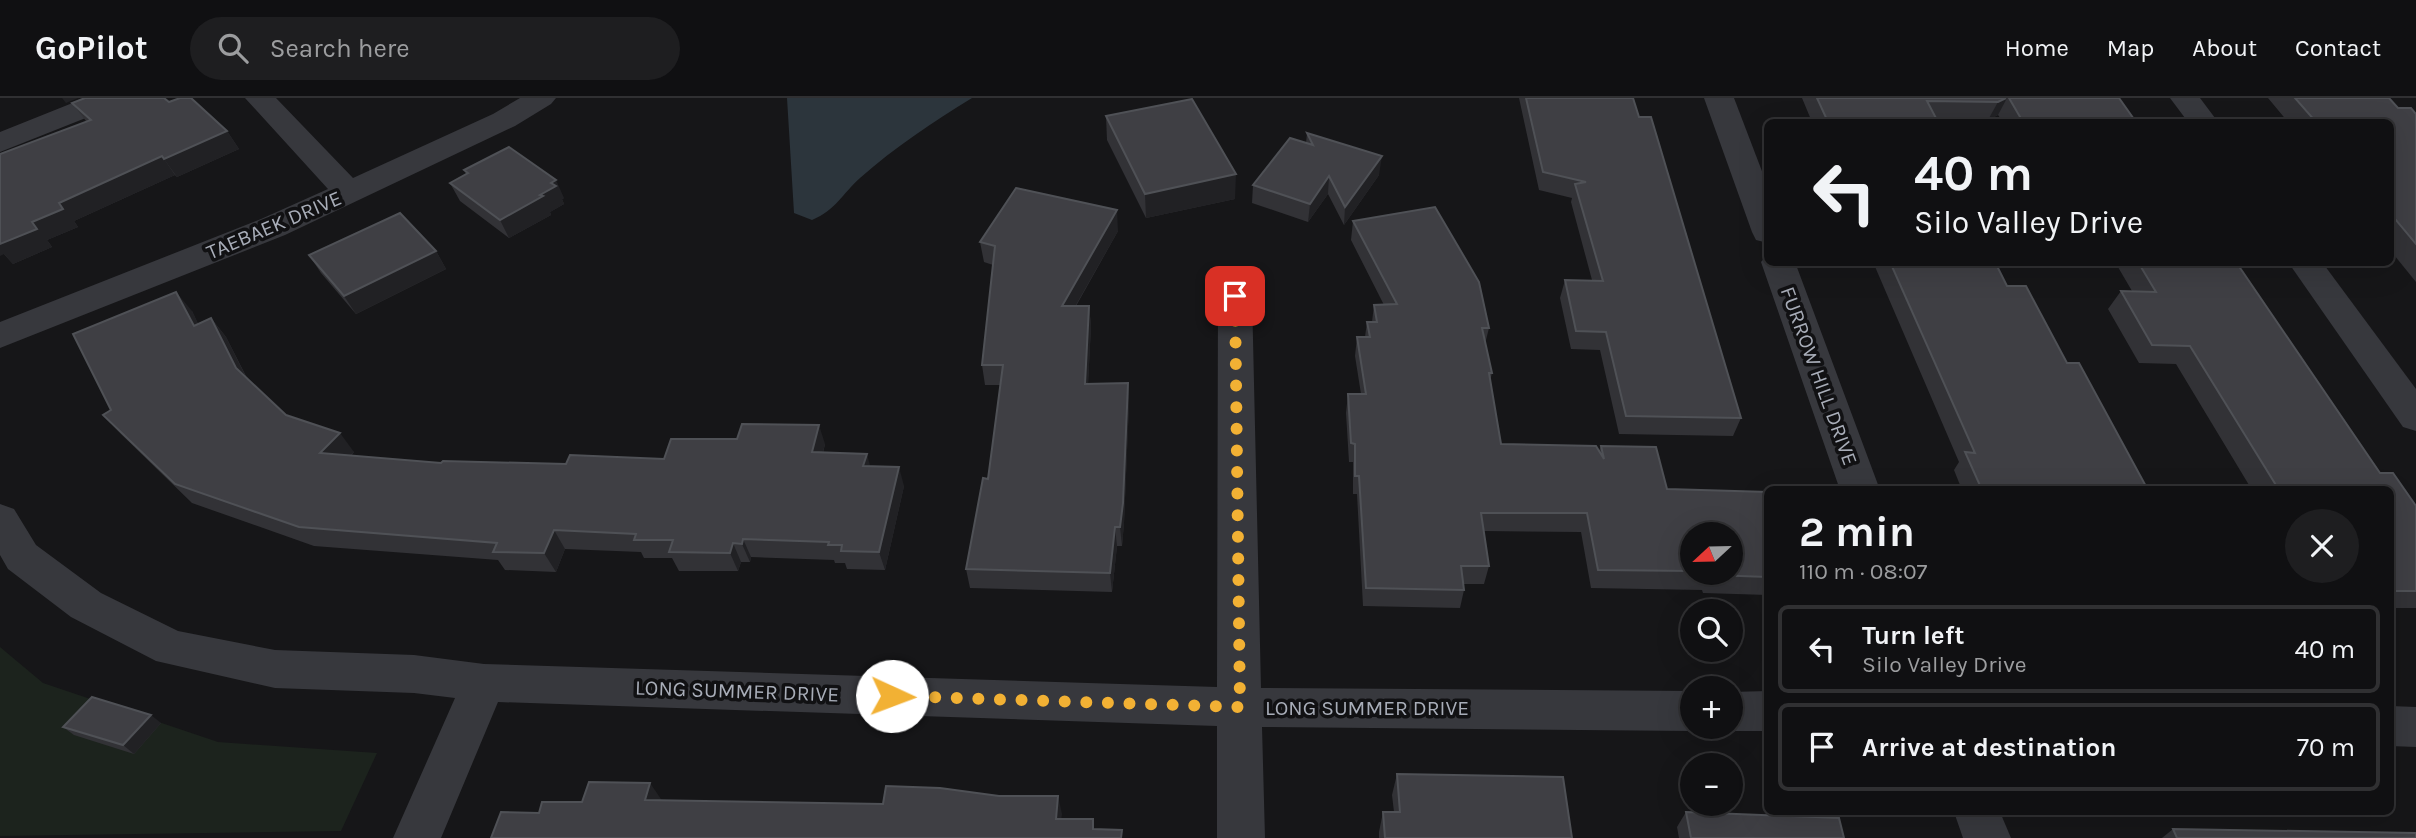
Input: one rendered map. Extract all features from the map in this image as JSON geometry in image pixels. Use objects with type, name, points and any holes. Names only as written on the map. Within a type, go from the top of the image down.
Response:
[{"type":"street","points":[[0,143],[111,98]]},
{"type":"street","points":[[260,98],[349,193]]},
{"type":"street","name":"TAEBAEK DRIVE","points":[[0,336],[273,227],[503,120],[541,98]]},
{"type":"street","points":[[1719,98],[1764,221]]},
{"type":"street","points":[[2185,98],[2201,119]]},
{"type":"street","name":"FURROW HILL DRIVE","points":[[1779,266],[1859,486]]},
{"type":"street","points":[[2307,266],[2416,417]]},
{"type":"street","points":[[1235,296],[1241,838]]},
{"type":"street","name":"LONG SUMMER DRIVE","points":[[0,520],[22,556],[86,605],[171,648],[275,669],[414,674],[484,683],[1240,707],[1680,711]]},
{"type":"street","points":[[417,838],[484,683]]},
{"type":"street","points":[[1743,711],[1764,711]]},
{"type":"street","points":[[2394,726],[2416,727]]},
{"type":"street","points":[[1978,815],[1987,838]]},
{"type":"shaded area","points":[[787,98],[972,98],[887,156],[860,178],[833,207],[812,220],[794,213]]},
{"type":"shaded area","points":[[0,647],[43,683],[218,742],[377,753],[341,831],[0,836]]},
{"type":"building","points":[[85,98],[164,98],[169,102],[191,98],[227,131],[164,159],[162,156],[59,203],[63,209],[32,222],[37,229],[0,244],[0,154],[91,120],[72,103]]},
{"type":"building","points":[[1526,98],[1633,98],[1639,117],[1651,117],[1741,418],[1626,416],[1606,332],[1576,331],[1565,280],[1603,281],[1575,184],[1586,182],[1543,172]]},
{"type":"building","points":[[1817,98],[2006,98],[1998,102],[1927,101],[1936,119],[1827,119]]},
{"type":"building","points":[[2009,98],[2119,98],[2134,119],[2021,119]]},
{"type":"building","points":[[2295,98],[2389,98],[2398,108],[2411,108],[2416,114],[2416,244],[2394,218],[2394,119],[2313,119]]},
{"type":"building","points":[[1192,99],[1236,174],[1145,194],[1106,116]]},
{"type":"building","points":[[1307,133],[1382,156],[1345,207],[1329,176],[1310,204],[1253,185],[1290,138],[1313,145]]},
{"type":"building","points":[[509,147],[556,180],[551,183],[556,186],[500,220],[450,183],[468,173],[464,170]]},
{"type":"building","points":[[1016,188],[1117,210],[1062,306],[1089,306],[1085,384],[1128,383],[1123,503],[1120,527],[1115,527],[1110,573],[966,569],[983,478],[988,479],[1003,365],[982,365],[995,246],[980,242]]},
{"type":"building","points":[[1435,207],[1479,282],[1489,328],[1482,328],[1492,373],[1489,373],[1501,444],[1596,446],[1604,459],[1601,446],[1656,447],[1667,489],[1764,492],[1764,577],[1743,576],[1743,522],[1680,522],[1680,571],[1598,570],[1587,513],[1481,513],[1489,566],[1461,566],[1464,590],[1366,588],[1359,476],[1355,476],[1355,444],[1351,443],[1348,394],[1366,394],[1357,337],[1370,337],[1367,322],[1377,322],[1374,305],[1397,304],[1353,221]]},
{"type":"building","points":[[400,213],[436,251],[344,296],[309,255]]},
{"type":"building","points":[[1892,266],[1997,266],[2007,286],[2026,286],[2067,363],[2079,363],[2146,486],[1980,486],[1965,452],[1975,453]]},
{"type":"building","points":[[2140,266],[2239,266],[2380,473],[2393,473],[2416,506],[2416,591],[2394,591],[2394,486],[2277,486],[2190,346],[2152,345],[2121,291],[2156,292]]},
{"type":"building","points":[[176,292],[194,326],[211,318],[236,368],[286,415],[340,433],[320,453],[441,463],[566,464],[570,455],[664,459],[671,439],[737,439],[742,424],[819,425],[812,452],[867,454],[863,466],[899,467],[879,552],[841,551],[842,545],[828,545],[829,542],[743,539],[742,544],[733,543],[730,553],[669,552],[673,540],[634,540],[636,534],[554,530],[544,553],[493,552],[497,543],[299,527],[175,484],[103,415],[111,410],[73,334]]},
{"type":"building","points":[[92,697],[151,715],[123,745],[63,727]]},
{"type":"building","points":[[1397,774],[1563,777],[1572,838],[1385,838],[1383,812],[1400,812]]},
{"type":"building","points":[[589,782],[650,783],[645,800],[883,804],[886,786],[940,788],[999,796],[1058,796],[1056,819],[1093,819],[1093,829],[1122,830],[1121,838],[491,838],[501,812],[539,813],[542,802],[582,802]]},
{"type":"building","points":[[1743,814],[1839,818],[1844,838],[1691,838],[1687,816]]},
{"type":"building","points":[[2173,829],[2416,833],[2416,838],[2177,838]]},
{"type":"route","points":[[892,696],[1240,707],[1235,296]]}]
